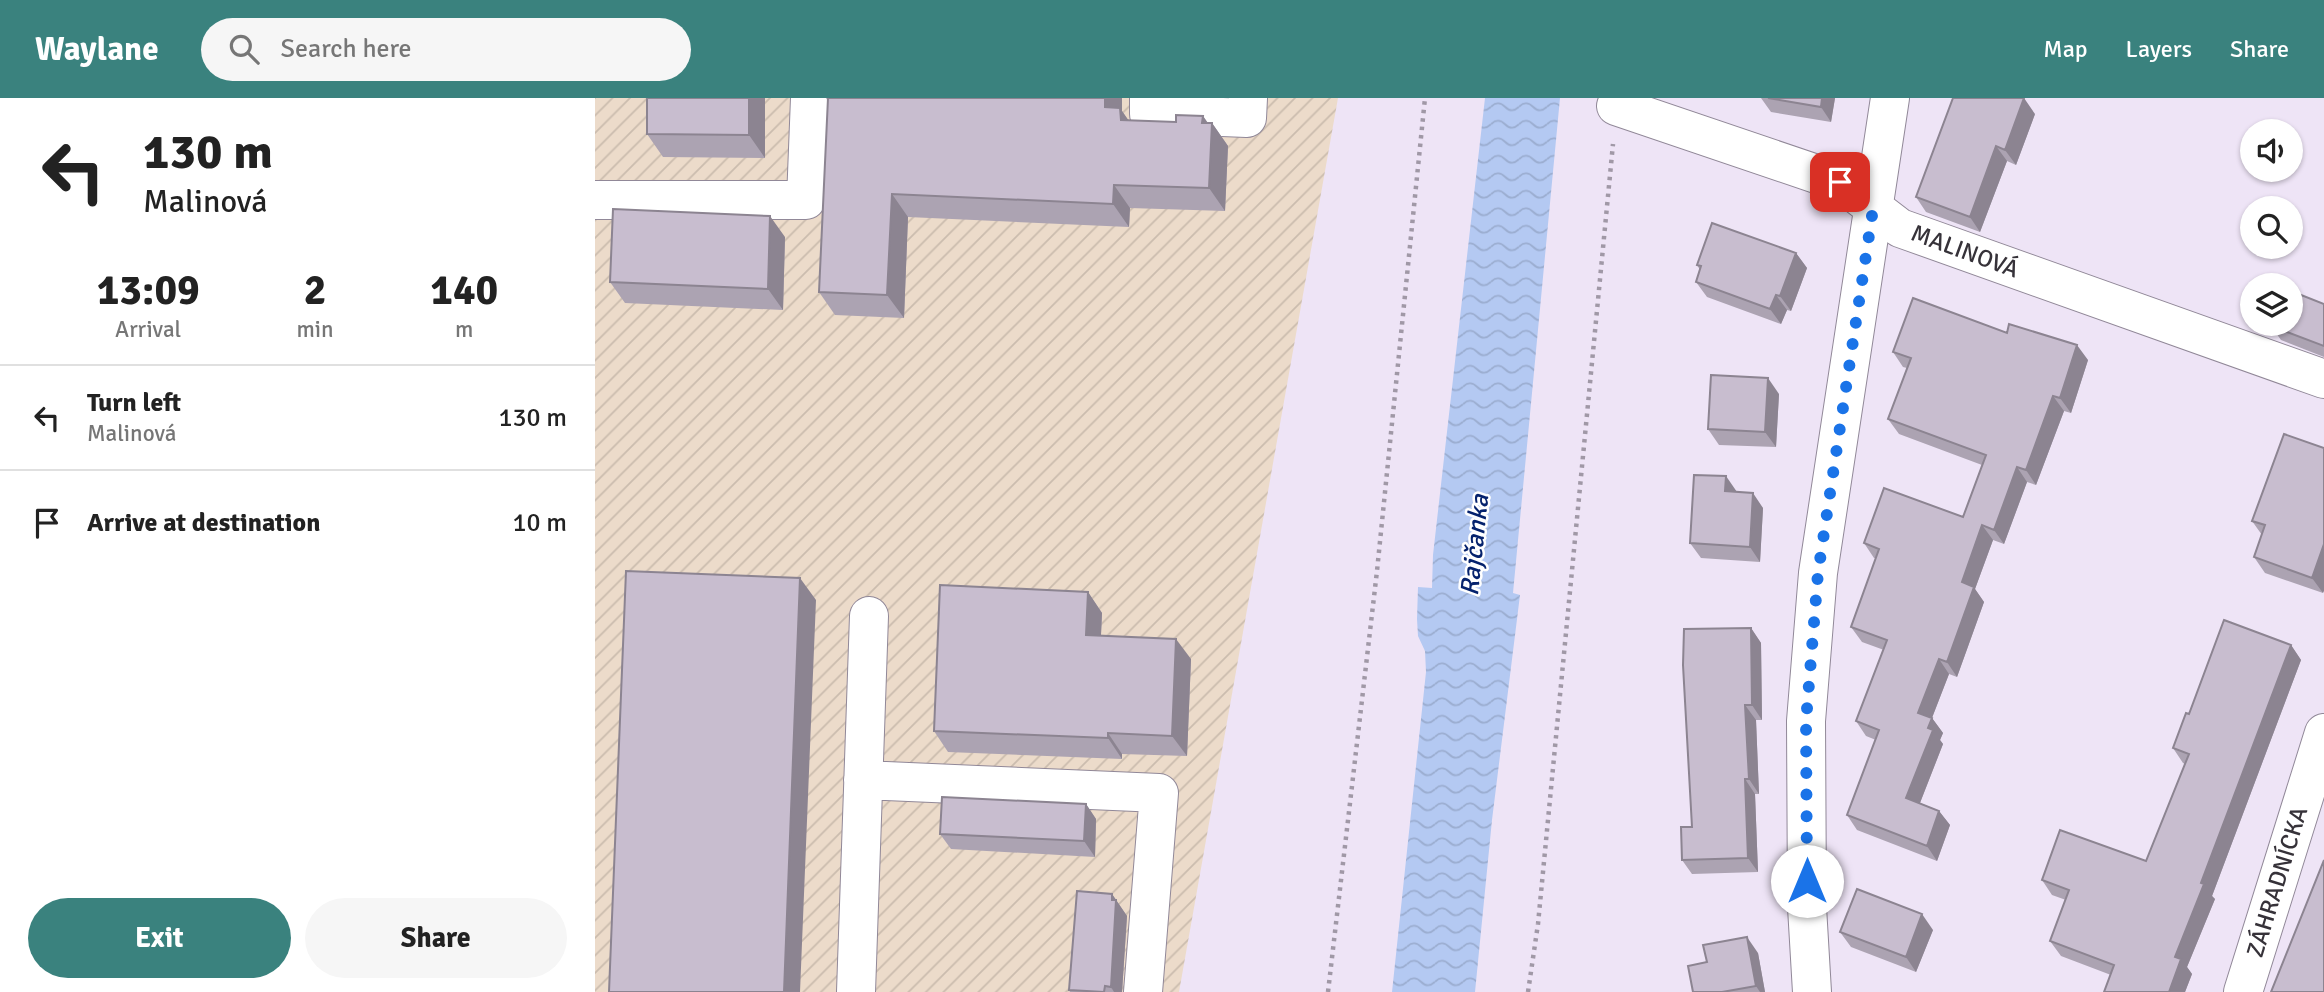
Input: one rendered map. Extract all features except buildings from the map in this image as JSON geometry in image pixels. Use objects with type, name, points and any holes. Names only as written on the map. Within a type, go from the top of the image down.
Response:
[{"type":"street","points":[[595,200],[806,200],[810,98]]},
{"type":"street","points":[[1149,98],[1149,114],[1247,118],[1248,98]]},
{"type":"street","points":[[1812,992],[1807,907],[1807,707],[1818,573],[1890,98]]},
{"type":"street","name":"MALINOVÁ","points":[[1616,106],[1840,182],[1901,228],[2324,379]]},
{"type":"street","points":[[856,992],[869,616]]},
{"type":"street","name":"ZÁHRADNÍCKA","points":[[2243,992],[2324,733]]},
{"type":"street","points":[[863,780],[1159,793],[1143,992]]},
{"type":"path","points":[[1328,992],[1377,571],[1425,98]]},
{"type":"path","points":[[1528,992],[1541,896],[1616,106]]},
{"type":"shaded area","points":[[595,98],[1338,98],[1179,992],[595,992]]},
{"type":"water","name":"Rajčanka","points":[[1485,98],[1560,98],[1513,593],[1520,595],[1492,820],[1475,992],[1392,992],[1426,672],[1425,651],[1418,636],[1418,587],[1432,588],[1433,555]]},
{"type":"route","points":[[1807,881],[1806,721],[1818,573],[1873,209],[1840,182]]}]
